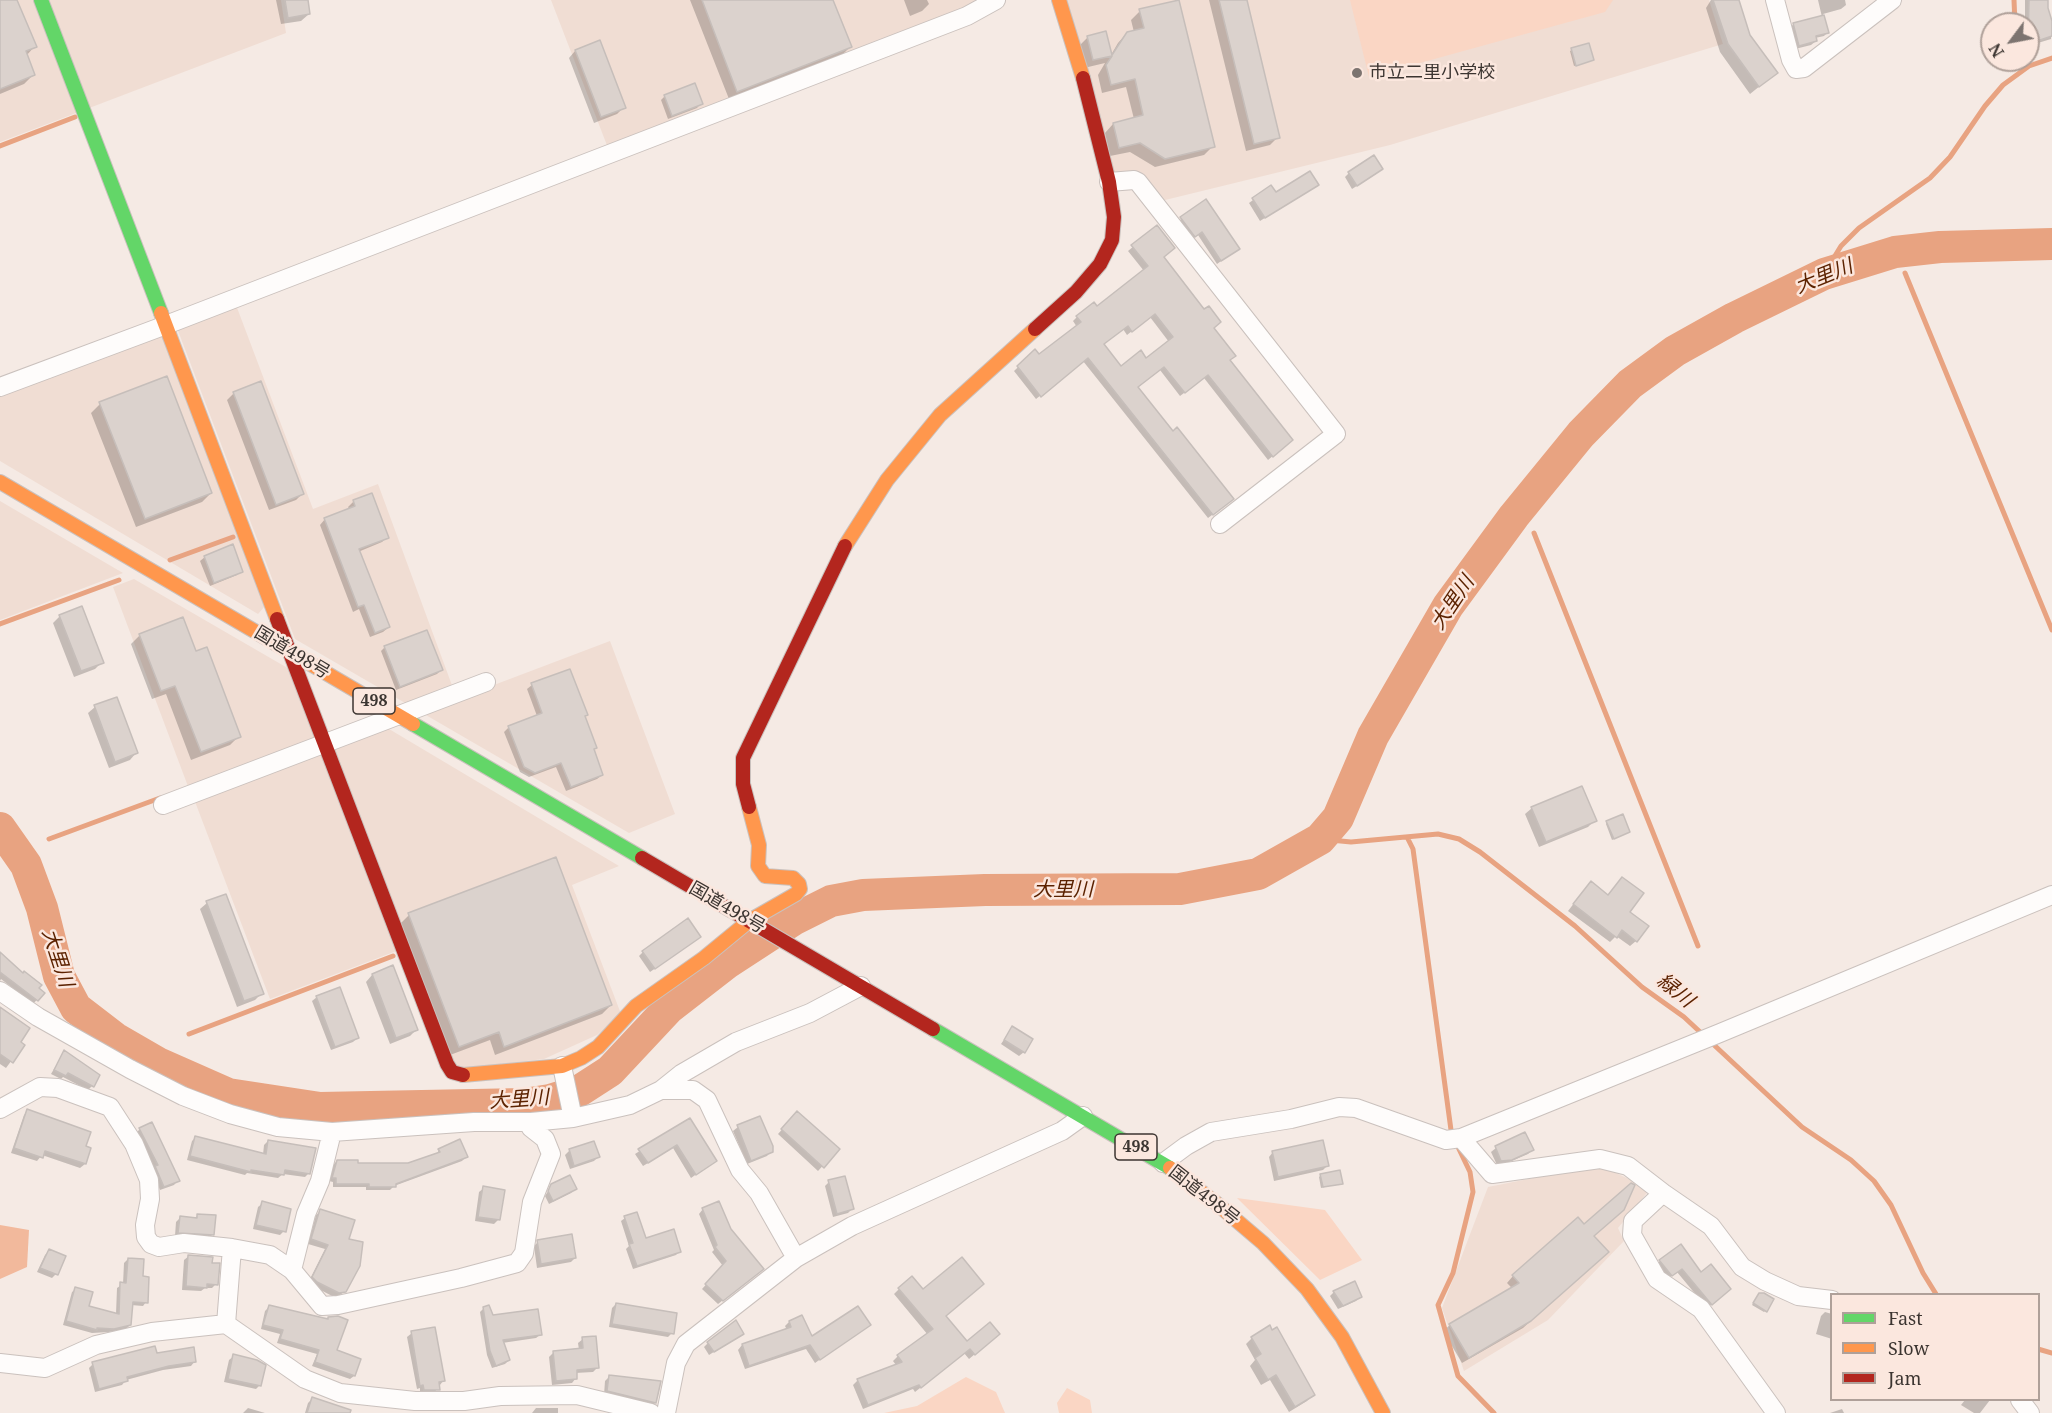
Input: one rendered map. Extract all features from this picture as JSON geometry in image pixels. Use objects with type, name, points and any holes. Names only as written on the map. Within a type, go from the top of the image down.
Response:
[{"type":"main road","points":[[41,0],[452,1072],[459,1075],[562,1066],[580,1058],[598,1047],[636,1006],[704,958],[748,921],[796,894],[800,889],[799,884],[793,878],[765,876],[758,866],[759,845],[743,784],[743,758],[845,546],[886,480],[940,415],[1076,292],[1100,264],[1112,240],[1114,217],[1109,182],[1091,105],[1059,0]]},
{"type":"main road","name":"国道498号","points":[[0,482],[1163,1163],[1216,1203],[1263,1243],[1307,1289],[1342,1337],[1383,1413]]},
{"type":"street","points":[[0,387],[967,16],[996,0]]},
{"type":"street","points":[[1775,0],[1791,60],[1796,69],[1803,68],[1892,0]]},
{"type":"street","points":[[1109,182],[1134,180],[1138,182],[1336,434],[1220,524]]},
{"type":"street","points":[[163,805],[486,682]]},
{"type":"street","points":[[1453,1139],[1720,1033],[2052,895]]},
{"type":"street","points":[[0,991],[38,1017],[183,1096],[230,1114],[278,1127],[332,1132],[474,1122],[531,1122],[573,1118],[630,1105],[661,1090],[681,1074],[736,1042],[810,1013],[861,986]]},
{"type":"street","points":[[562,1066],[573,1118]]},
{"type":"street","points":[[0,1109],[40,1087],[58,1088],[110,1107],[134,1144],[149,1180],[150,1199],[145,1226],[146,1237],[151,1244],[159,1247],[184,1243],[270,1255],[292,1270],[322,1306],[338,1305],[438,1283],[517,1263],[524,1253],[532,1202],[551,1154],[545,1139],[531,1128],[531,1122]]},
{"type":"street","points":[[661,1090],[693,1090],[707,1100],[740,1170],[759,1193],[796,1258]]},
{"type":"street","points":[[1163,1163],[1186,1146],[1211,1132],[1291,1119],[1340,1107],[1356,1108],[1453,1139],[1492,1174],[1600,1159],[1628,1166],[1711,1226],[1742,1268],[1798,1296],[1830,1300]]},
{"type":"street","points":[[666,1413],[676,1363],[686,1344],[796,1258],[852,1226],[1062,1131],[1083,1116]]},
{"type":"street","points":[[292,1270],[306,1214],[320,1181],[332,1132]]},
{"type":"street","points":[[1663,1193],[1633,1221],[1632,1235],[1657,1280],[1701,1309],[1776,1413]]},
{"type":"street","points":[[226,1324],[232,1248]]},
{"type":"street","points":[[0,1363],[45,1368],[96,1345],[152,1332],[226,1324],[305,1379],[340,1393],[425,1401],[464,1401],[500,1396],[577,1395],[651,1413]]},
{"type":"street","points":[[2021,1401],[2030,1413]]},
{"type":"shaded area","points":[[0,0],[281,0],[286,33],[0,142]]},
{"type":"shaded area","points":[[551,0],[983,0],[973,6],[608,148]]},
{"type":"shaded area","name":"市立二里小学校","points":[[1066,0],[1709,0],[1723,44],[1390,145],[1161,201],[1140,172],[1113,174]]},
{"type":"shaded area","points":[[1350,0],[1613,0],[1605,12],[1369,77]]},
{"type":"shaded area","points":[[236,305],[313,509],[378,484],[457,699],[610,641],[675,814],[629,833],[295,639],[177,328]]},
{"type":"shaded area","points":[[164,332],[266,605],[258,614],[0,461],[0,395]]},
{"type":"shaded area","points":[[0,501],[123,573],[0,620]]},
{"type":"shaded area","points":[[134,579],[291,670],[319,740],[189,789],[113,587]]},
{"type":"shaded area","points":[[384,726],[619,866],[572,885],[621,1014],[597,1035],[544,1059],[456,1069],[333,746]]},
{"type":"shaded area","points":[[322,750],[399,950],[270,999],[194,799]]},
{"type":"shaded area","points":[[1599,1165],[1650,1189],[1618,1228],[1624,1241],[1548,1320],[1464,1371],[1442,1308],[1488,1187]]},
{"type":"shaded area","points":[[1237,1198],[1325,1210],[1362,1260],[1320,1280]]},
{"type":"shaded area","points":[[0,1225],[29,1230],[27,1267],[0,1279]]},
{"type":"shaded area","points":[[966,1377],[996,1392],[1005,1413],[884,1413],[917,1406]]},
{"type":"shaded area","points":[[1067,1388],[1090,1400],[1092,1413],[1059,1413],[1057,1403]]},
{"type":"building","points":[[0,0],[17,0],[37,47],[26,51],[35,75],[0,89]]},
{"type":"building","points":[[285,0],[308,0],[310,14],[288,18]]},
{"type":"building","points":[[702,0],[833,0],[852,47],[737,92]]},
{"type":"building","points":[[1179,0],[1215,147],[1165,159],[1140,143],[1119,148],[1113,123],[1143,115],[1135,79],[1111,85],[1106,65],[1112,56],[1093,60],[1087,36],[1106,31],[1112,55],[1127,32],[1144,28],[1139,9]]},
{"type":"building","points":[[1219,0],[1247,0],[1280,138],[1254,144]]},
{"type":"building","points":[[1713,0],[1739,0],[1750,35],[1778,73],[1759,87],[1728,44]]},
{"type":"building","points":[[2029,0],[2048,0],[2052,36],[2040,40],[2040,12],[2029,12]]},
{"type":"building","points":[[1824,15],[1829,33],[1816,36],[1817,41],[1799,46],[1793,23]]},
{"type":"building","points":[[600,40],[626,108],[601,117],[575,50]]},
{"type":"building","points":[[1589,43],[1594,60],[1576,66],[1571,48]]},
{"type":"building","points":[[695,83],[703,104],[672,116],[664,95]]},
{"type":"building","points":[[1374,155],[1383,169],[1357,186],[1348,172]]},
{"type":"building","points":[[1310,171],[1319,185],[1265,218],[1252,198],[1271,185],[1276,192]]},
{"type":"building","points":[[1206,199],[1240,249],[1221,261],[1202,232],[1195,237],[1180,217]]},
{"type":"building","points":[[1157,225],[1175,248],[1164,257],[1204,309],[1209,306],[1221,322],[1214,328],[1236,356],[1230,360],[1293,440],[1273,457],[1208,375],[1185,393],[1164,367],[1138,387],[1173,431],[1177,427],[1234,499],[1213,515],[1088,358],[1041,397],[1017,366],[1035,349],[1039,354],[1081,322],[1076,316],[1094,302],[1097,306],[1148,266],[1131,245]],"holes":[[[1155,314],[1173,337],[1146,358],[1141,350],[1121,366],[1104,344],[1128,326],[1132,332]]]},
{"type":"building","points":[[167,376],[212,493],[145,519],[99,402]]},
{"type":"building","points":[[261,381],[304,494],[276,505],[233,392]]},
{"type":"building","points":[[372,493],[389,538],[359,549],[390,627],[375,633],[364,605],[358,607],[324,518],[355,506],[353,500]]},
{"type":"building","points":[[233,544],[243,572],[214,583],[204,556]]},
{"type":"building","points":[[82,606],[104,663],[81,671],[59,615]]},
{"type":"building","points":[[183,617],[196,651],[207,647],[241,737],[201,752],[175,686],[161,691],[139,634]]},
{"type":"building","points":[[427,630],[443,670],[400,687],[384,646]]},
{"type":"building","points":[[570,669],[588,715],[585,716],[597,748],[594,749],[603,775],[571,787],[561,763],[535,773],[524,767],[508,726],[542,713],[531,683]]},
{"type":"building","points":[[117,697],[138,753],[115,762],[94,705]]},
{"type":"building","points":[[1582,786],[1597,821],[1546,842],[1531,807]]},
{"type":"building","points":[[1623,814],[1630,832],[1614,839],[1606,821]]},
{"type":"building","points":[[556,857],[612,1005],[504,1047],[499,1032],[459,1047],[408,913]]},
{"type":"building","points":[[1622,877],[1644,893],[1630,912],[1649,926],[1637,942],[1622,930],[1617,938],[1573,904],[1591,881],[1608,895]]},
{"type":"building","points":[[226,894],[264,994],[244,1001],[206,901]]},
{"type":"building","points":[[688,918],[701,937],[655,969],[642,951]]},
{"type":"building","points":[[0,952],[23,973],[24,971],[42,985],[39,988],[45,993],[38,1001],[0,972]]},
{"type":"building","points":[[393,965],[418,1030],[396,1038],[372,974]]},
{"type":"building","points":[[340,987],[359,1038],[335,1047],[316,996]]},
{"type":"building","points":[[0,1007],[30,1028],[21,1042],[25,1045],[13,1063],[0,1054]]},
{"type":"building","points":[[1012,1026],[1033,1039],[1025,1053],[1004,1040]]},
{"type":"building","points":[[64,1050],[100,1075],[94,1087],[68,1073],[66,1076],[54,1070]]},
{"type":"building","points":[[27,1109],[91,1132],[86,1146],[91,1148],[86,1164],[45,1151],[43,1158],[14,1148]]},
{"type":"building","points":[[797,1111],[840,1149],[824,1168],[781,1129]]},
{"type":"building","points":[[760,1116],[773,1146],[773,1152],[751,1161],[737,1125]]},
{"type":"building","points":[[690,1118],[717,1161],[696,1175],[677,1145],[648,1163],[638,1149]]},
{"type":"building","points":[[152,1122],[180,1181],[164,1187],[155,1166],[158,1165],[139,1128]]},
{"type":"building","points":[[1525,1132],[1534,1150],[1512,1160],[1501,1161],[1495,1146]]},
{"type":"building","points":[[195,1136],[266,1154],[268,1140],[316,1148],[310,1174],[285,1170],[284,1175],[251,1170],[251,1172],[190,1156]]},
{"type":"building","points":[[460,1139],[468,1157],[396,1184],[396,1187],[336,1184],[336,1178],[332,1178],[337,1160],[358,1160],[358,1163],[408,1163],[440,1152],[438,1149]]},
{"type":"building","points":[[1323,1140],[1329,1166],[1278,1177],[1272,1151]]},
{"type":"building","points":[[594,1141],[600,1157],[574,1166],[569,1149]]},
{"type":"building","points":[[1340,1170],[1343,1184],[1323,1187],[1320,1174]]},
{"type":"building","points":[[570,1175],[577,1189],[553,1201],[548,1191],[551,1184]]},
{"type":"building","points":[[845,1176],[854,1209],[837,1214],[828,1180]]},
{"type":"building","points":[[1631,1183],[1635,1185],[1624,1210],[1594,1236],[1609,1252],[1531,1321],[1469,1358],[1449,1324],[1519,1283],[1512,1275],[1578,1217],[1584,1224]]},
{"type":"building","points":[[483,1186],[505,1190],[500,1220],[478,1217]]},
{"type":"building","points":[[262,1201],[291,1209],[286,1232],[256,1225]]},
{"type":"building","points":[[719,1201],[731,1229],[764,1269],[723,1301],[705,1284],[726,1261],[715,1247],[717,1245],[702,1208]]},
{"type":"building","points":[[320,1209],[355,1220],[349,1239],[363,1242],[360,1266],[346,1292],[339,1293],[312,1277],[328,1245],[311,1239]]},
{"type":"building","points":[[637,1212],[646,1238],[674,1229],[681,1252],[637,1266],[629,1244],[633,1243],[624,1216]]},
{"type":"building","points":[[197,1214],[216,1215],[214,1235],[178,1233],[180,1216],[197,1218]]},
{"type":"building","points":[[572,1234],[576,1258],[541,1264],[537,1240]]},
{"type":"building","points":[[1681,1244],[1701,1272],[1711,1264],[1731,1289],[1712,1305],[1682,1269],[1672,1276],[1659,1260]]},
{"type":"building","points":[[49,1249],[66,1256],[58,1275],[40,1268]]},
{"type":"building","points":[[188,1255],[213,1257],[212,1263],[220,1263],[218,1285],[207,1284],[207,1288],[186,1286]]},
{"type":"building","points":[[962,1257],[984,1284],[946,1316],[967,1341],[990,1322],[1000,1334],[975,1355],[970,1349],[921,1388],[919,1385],[868,1405],[857,1379],[902,1362],[897,1355],[933,1329],[898,1288],[912,1276],[923,1289]]},
{"type":"building","points":[[128,1258],[144,1259],[143,1276],[149,1277],[148,1303],[133,1302],[131,1325],[114,1329],[97,1328],[97,1330],[66,1321],[75,1287],[93,1292],[89,1306],[119,1314],[120,1282],[126,1283]]},
{"type":"building","points":[[1355,1281],[1362,1297],[1343,1306],[1333,1291]]},
{"type":"building","points":[[1759,1293],[1764,1293],[1774,1299],[1767,1312],[1753,1303]]},
{"type":"building","points":[[616,1303],[677,1313],[674,1334],[612,1324]]},
{"type":"building","points":[[269,1305],[328,1319],[328,1317],[338,1316],[348,1320],[337,1350],[361,1359],[355,1376],[315,1362],[319,1350],[280,1339],[283,1330],[263,1325]]},
{"type":"building","points":[[489,1305],[493,1315],[538,1309],[542,1335],[503,1340],[510,1360],[496,1366],[490,1351],[483,1307]]},
{"type":"building","points":[[858,1306],[871,1325],[820,1360],[810,1345],[749,1366],[742,1344],[791,1327],[789,1321],[802,1315],[812,1336]]},
{"type":"building","points":[[736,1320],[744,1334],[714,1352],[707,1342]]},
{"type":"building","points":[[1270,1325],[1272,1330],[1277,1327],[1315,1395],[1295,1407],[1276,1375],[1268,1380],[1255,1358],[1261,1354],[1251,1337]]},
{"type":"building","points":[[435,1327],[445,1381],[439,1382],[440,1390],[424,1390],[423,1385],[420,1386],[411,1331]]},
{"type":"building","points":[[596,1336],[599,1368],[577,1370],[577,1379],[556,1381],[553,1351],[583,1348],[582,1337]]},
{"type":"building","points":[[155,1346],[157,1353],[194,1347],[196,1362],[169,1366],[127,1377],[128,1381],[99,1389],[92,1362]]},
{"type":"building","points":[[233,1354],[257,1360],[266,1365],[261,1386],[228,1379]]},
{"type":"building","points":[[609,1375],[661,1381],[656,1403],[607,1391]]},
{"type":"building","points":[[312,1397],[351,1410],[350,1413],[307,1413]]},
{"type":"waterway","points":[[2014,0],[2014,12]]},
{"type":"waterway","points":[[1824,274],[1841,246],[1859,228],[1930,178],[1950,157],[1985,106],[2003,85],[2029,66],[2052,58]]},
{"type":"waterway","points":[[0,146],[75,117]]},
{"type":"waterway","name":"大里川","points":[[0,828],[26,865],[42,908],[59,976],[76,1008],[115,1038],[160,1064],[228,1094],[320,1108],[524,1104],[550,1100],[579,1091],[610,1071],[669,1008],[727,963],[793,920],[831,901],[863,895],[985,890],[1180,889],[1258,874],[1320,839],[1338,818],[1373,736],[1448,606],[1514,516],[1581,434],[1630,384],[1675,351],[1734,318],[1824,274],[1895,252],[1940,247],[2052,244]]},
{"type":"waterway","points":[[1905,273],[2052,630]]},
{"type":"waterway","points":[[1534,533],[1698,946]]},
{"type":"waterway","points":[[170,560],[233,537]]},
{"type":"waterway","points":[[0,624],[119,580]]},
{"type":"waterway","points":[[49,839],[160,798]]},
{"type":"waterway","name":"緑川","points":[[1320,839],[1351,842],[1438,834],[1459,839],[1480,852],[1575,926],[1642,987],[1684,1017],[1802,1127],[1851,1160],[1874,1181],[1891,1205],[1923,1273],[1935,1293]]},
{"type":"waterway","points":[[1407,837],[1413,849],[1451,1130],[1454,1135]]},
{"type":"waterway","points":[[189,1034],[393,956]]},
{"type":"waterway","points":[[1458,1147],[1470,1172],[1473,1192],[1453,1273],[1438,1305],[1458,1376],[1494,1413]]},
{"type":"waterway","name":"緑川","points":[[2040,1350],[2052,1353]]},
{"type":"traffic: fast","points":[[41,0],[161,313]]},
{"type":"traffic: fast","points":[[413,724],[642,858]]},
{"type":"traffic: fast","points":[[933,1029],[1170,1168]]},
{"type":"traffic: slow","points":[[1059,0],[1083,78]]},
{"type":"traffic: slow","points":[[161,313],[277,619]]},
{"type":"traffic: slow","points":[[845,546],[887,480],[940,415],[1035,329]]},
{"type":"traffic: slow","points":[[0,482],[413,724]]},
{"type":"traffic: slow","points":[[463,1075],[562,1066],[581,1058],[598,1047],[636,1006],[704,958],[749,921],[796,894],[800,889],[799,884],[793,878],[765,876],[758,866],[759,845],[749,807]]},
{"type":"traffic: slow","points":[[1170,1168],[1263,1243],[1307,1289],[1342,1337],[1383,1413]]},
{"type":"traffic: jam","points":[[1035,329],[1076,292],[1100,264],[1112,240],[1114,217],[1109,182],[1083,78]]},
{"type":"traffic: jam","points":[[749,807],[743,784],[743,758],[845,546]]},
{"type":"traffic: jam","points":[[277,619],[447,1064],[452,1072],[463,1075]]},
{"type":"traffic: jam","points":[[642,858],[933,1029]]},
{"type":"place","name":"市立二里小学校","points":[[1357,73]]}]
